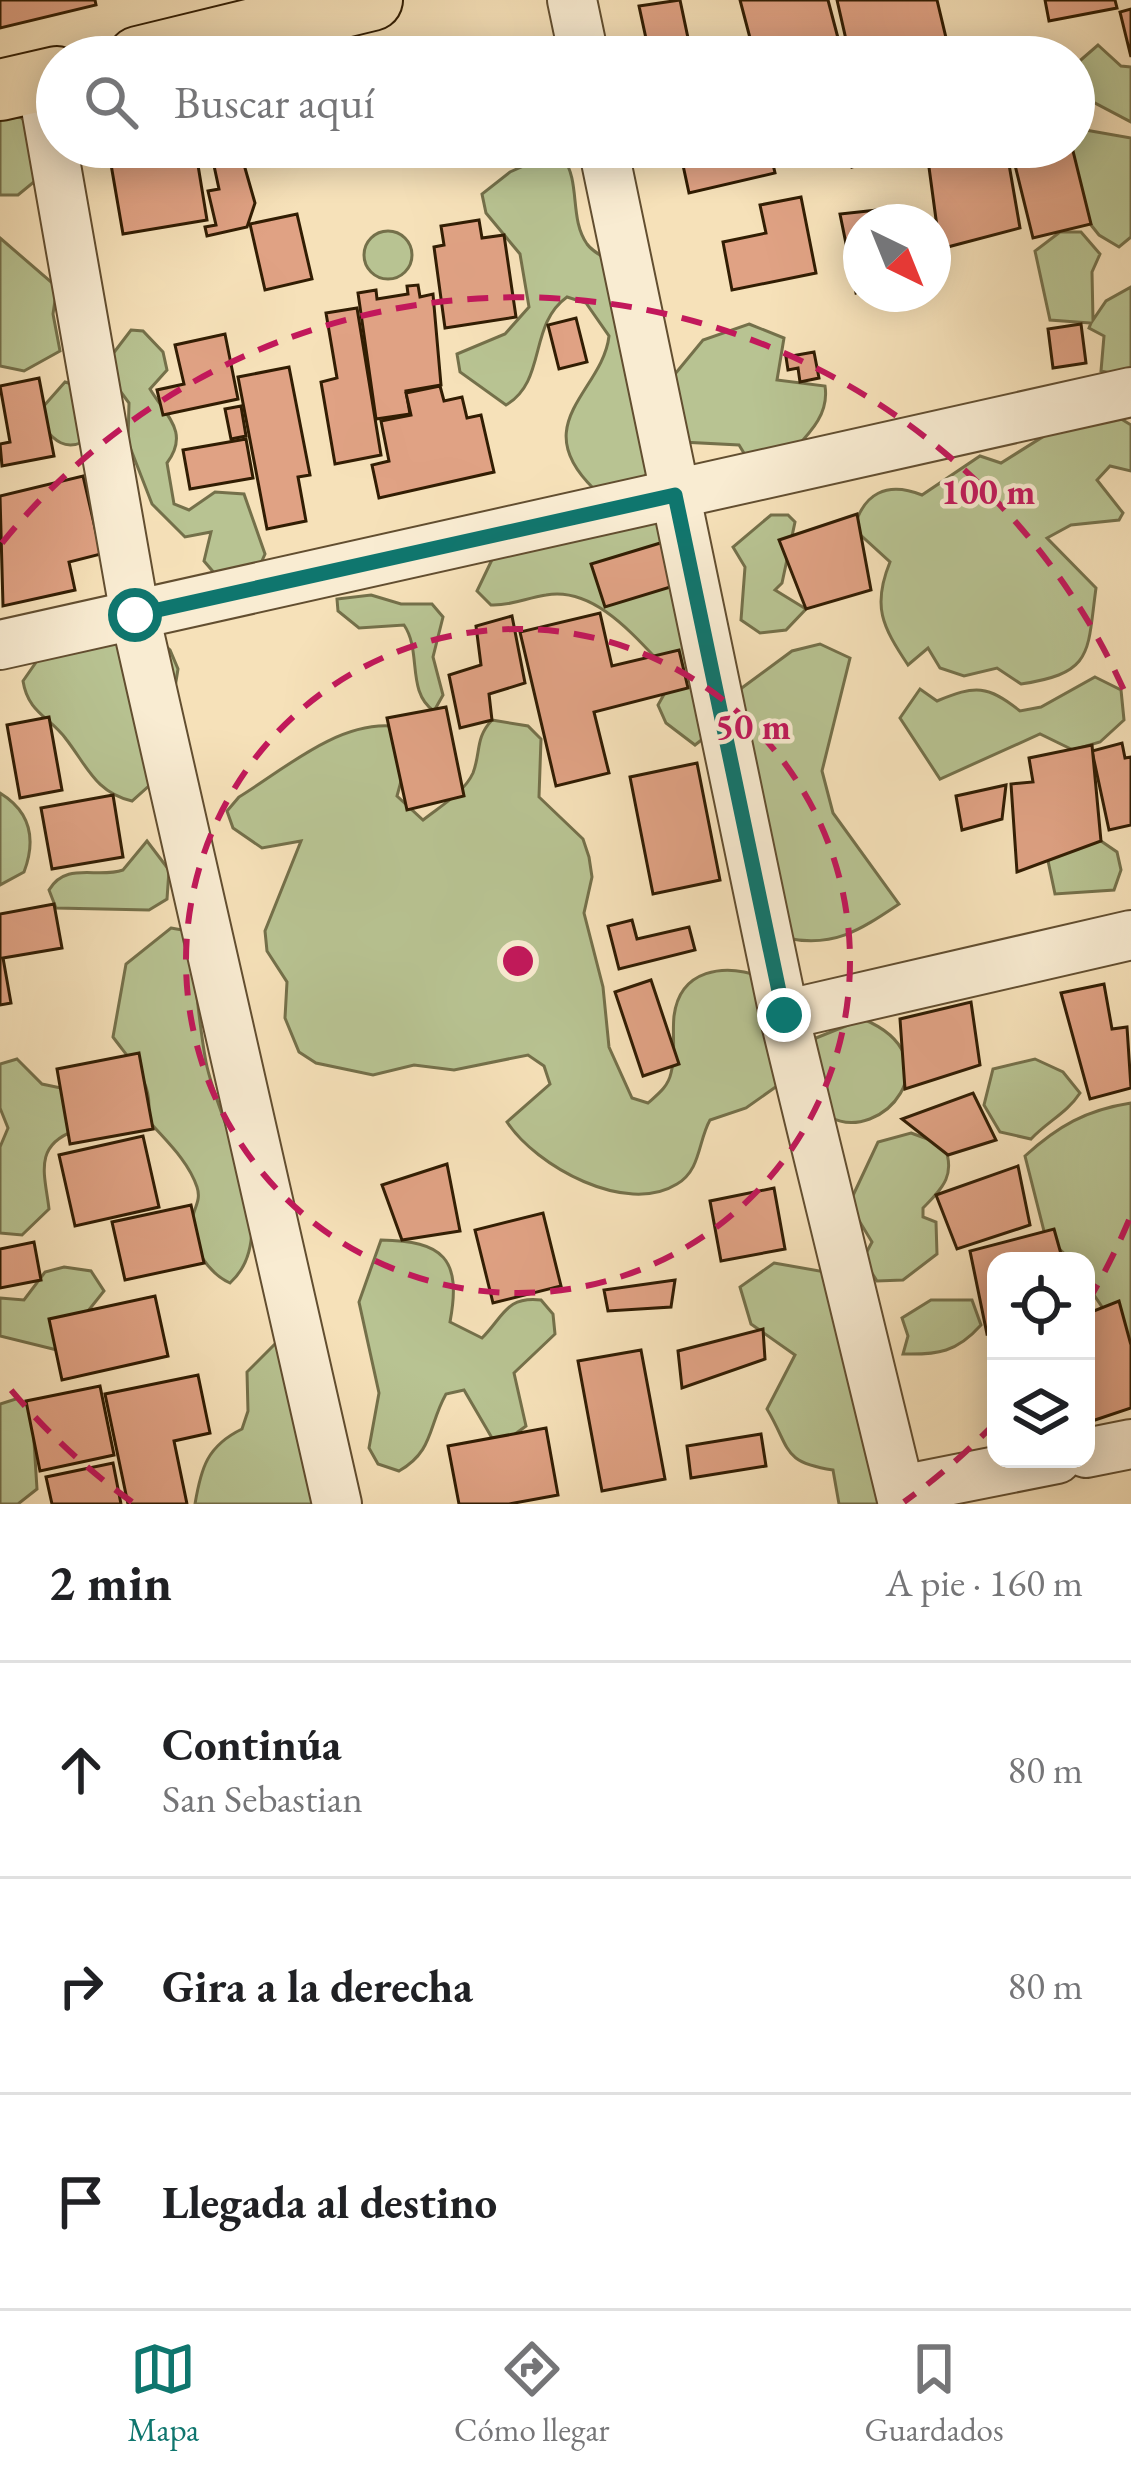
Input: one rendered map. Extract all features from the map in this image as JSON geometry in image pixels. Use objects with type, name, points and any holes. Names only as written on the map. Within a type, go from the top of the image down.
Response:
[{"type":"main road","points":[[223,36],[371,0]]},
{"type":"street","points":[[572,0],[580,36]]},
{"type":"street","points":[[49,168],[135,615],[337,1504]]},
{"type":"street","points":[[607,168],[784,1015],[902,1497],[1020,1468]]},
{"type":"street","points":[[0,645],[1131,392]]},
{"type":"street","points":[[784,1015],[1131,935]]},
{"type":"street","points":[[1095,1451],[1131,1444]]},
{"type":"green space","points":[[1098,45],[1121,66],[1131,67],[1131,122],[1095,103]]},
{"type":"green space","points":[[20,117],[27,122],[40,177],[18,195],[0,195],[0,119]]},
{"type":"green space","points":[[1095,132],[1131,138],[1131,237],[1119,247],[1099,235],[1064,191],[1068,168],[1095,168]]},
{"type":"green space","points":[[568,168],[578,223],[587,244],[630,272],[650,471],[637,483],[594,489],[575,466],[567,445],[567,426],[604,356],[609,336],[586,303],[567,297],[555,309],[527,382],[506,405],[460,372],[457,354],[505,334],[529,307],[520,254],[486,213],[482,194],[510,172]]},
{"type":"green space","points":[[388,231],[405,238],[412,255],[405,272],[388,279],[371,272],[364,255],[371,238]]},
{"type":"green space","points":[[1060,232],[1081,232],[1100,254],[1092,272],[1093,320],[1106,301],[1131,287],[1131,377],[1101,371],[1104,336],[1089,328],[1091,323],[1050,320],[1035,251]]},
{"type":"green space","points":[[0,238],[57,287],[53,314],[60,351],[24,371],[0,366]]},
{"type":"green space","points":[[749,324],[784,338],[777,380],[825,386],[819,418],[784,461],[747,458],[739,445],[682,442],[675,374],[703,340]]},
{"type":"green space","points":[[131,330],[143,331],[163,352],[167,370],[150,389],[176,433],[167,463],[174,504],[189,510],[215,492],[244,494],[265,554],[261,563],[216,575],[204,561],[211,532],[185,537],[152,504],[128,442],[129,403],[115,384],[112,355]]},
{"type":"green space","points":[[65,382],[75,385],[83,442],[71,445],[61,443],[43,427],[42,408]]},
{"type":"green space","points":[[1118,417],[1131,425],[1131,471],[1110,466],[1097,480],[1123,513],[1119,520],[1071,525],[1047,538],[1096,588],[1088,644],[1074,666],[1062,674],[1021,684],[997,668],[964,676],[940,668],[928,648],[908,665],[882,615],[890,562],[854,529],[870,499],[898,489],[922,495],[980,456],[1001,463],[1057,428]]},
{"type":"green space","points":[[771,515],[788,515],[795,522],[782,583],[775,590],[806,609],[786,630],[760,633],[741,620],[745,567],[733,547]]},
{"type":"green space","points":[[676,518],[709,734],[695,745],[666,723],[658,705],[667,689],[668,671],[598,606],[564,594],[491,605],[477,591],[499,545]]},
{"type":"green space","points":[[371,595],[401,604],[432,604],[443,617],[433,657],[443,695],[434,711],[420,693],[404,625],[359,628],[338,611],[337,599]]},
{"type":"green space","points":[[156,638],[170,650],[178,669],[161,775],[132,801],[109,792],[93,777],[60,732],[35,708],[23,681],[46,648]]},
{"type":"green space","points":[[820,644],[850,658],[822,771],[833,813],[899,904],[846,934],[818,941],[786,938],[735,693],[792,651]]},
{"type":"green space","points":[[1095,677],[1121,690],[1124,720],[1100,742],[1073,750],[1040,734],[940,779],[900,718],[920,689],[937,701],[981,690],[1020,711],[1041,707]]},
{"type":"green space","points":[[492,720],[528,726],[541,739],[539,797],[583,839],[592,877],[584,913],[603,987],[609,1047],[632,1098],[648,1103],[668,1082],[678,1000],[694,979],[719,971],[762,977],[777,1086],[746,1108],[710,1120],[691,1171],[677,1184],[656,1192],[633,1194],[584,1182],[521,1139],[507,1122],[550,1084],[544,1066],[528,1055],[454,1070],[414,1065],[373,1075],[316,1063],[299,1052],[285,1018],[287,982],[267,951],[265,931],[301,841],[262,848],[233,828],[227,811],[239,797],[330,740],[390,726],[407,759],[397,796],[423,820],[469,780],[483,733]]},
{"type":"green space","points":[[0,793],[24,818],[30,849],[24,872],[0,885]]},
{"type":"green space","points":[[147,841],[169,870],[167,899],[149,910],[56,908],[49,890],[56,881],[73,873],[123,870]]},
{"type":"green space","points":[[1076,841],[1101,841],[1117,852],[1121,870],[1114,890],[1055,894],[1047,856]]},
{"type":"green space","points":[[171,928],[188,931],[206,1062],[250,1207],[252,1236],[246,1261],[230,1283],[198,1250],[192,1232],[197,1187],[182,1159],[147,1119],[145,1085],[113,1037],[126,964]]},
{"type":"green space","points":[[863,1019],[890,1036],[904,1055],[907,1075],[887,1109],[870,1119],[850,1122],[826,1114],[799,1082],[816,1038]]},
{"type":"green space","points":[[17,1059],[42,1084],[61,1088],[74,1131],[47,1153],[44,1173],[49,1209],[22,1235],[0,1233],[0,1147],[8,1128],[0,1108],[0,1064]]},
{"type":"green space","points":[[1035,1059],[1063,1072],[1080,1093],[1031,1139],[1000,1132],[984,1105],[993,1069]]},
{"type":"green space","points":[[1131,1103],[1131,1350],[1095,1296],[1095,1252],[1063,1252],[1045,1235],[1025,1156],[1049,1136],[1100,1110]]},
{"type":"green space","points":[[911,1133],[944,1145],[949,1164],[946,1180],[923,1208],[923,1217],[936,1222],[937,1254],[903,1280],[877,1281],[863,1259],[872,1242],[849,1204],[878,1142]]},
{"type":"green space","points":[[381,1240],[420,1244],[443,1257],[453,1282],[450,1322],[482,1338],[520,1301],[541,1300],[553,1314],[555,1334],[514,1373],[526,1426],[511,1437],[492,1438],[464,1390],[446,1394],[425,1446],[410,1463],[399,1471],[378,1464],[369,1448],[379,1393],[359,1302]]},
{"type":"green space","points":[[774,1263],[831,1273],[869,1434],[878,1504],[839,1504],[833,1470],[796,1458],[767,1409],[795,1355],[751,1324],[740,1287]]},
{"type":"green space","points":[[64,1267],[91,1271],[104,1291],[57,1350],[0,1336],[0,1298],[24,1300],[45,1272]]},
{"type":"green space","points":[[931,1300],[972,1300],[981,1325],[946,1350],[903,1354],[908,1336],[902,1318]]},
{"type":"green space","points":[[276,1343],[338,1504],[195,1504],[213,1451],[242,1429],[248,1411],[247,1372]]},
{"type":"green space","points":[[19,1398],[32,1410],[37,1489],[18,1504],[0,1504],[0,1404]]},
{"type":"building","points":[[0,0],[95,0],[96,5],[0,28]]},
{"type":"building","points":[[680,0],[688,36],[645,36],[639,6]]},
{"type":"building","points":[[740,0],[828,0],[837,36],[749,36]]},
{"type":"building","points":[[837,0],[937,0],[946,36],[845,36]]},
{"type":"building","points":[[1045,0],[1115,0],[1117,8],[1049,21]]},
{"type":"building","points":[[1131,9],[1131,57],[1120,12]]},
{"type":"building","points":[[112,168],[198,168],[207,220],[123,234]]},
{"type":"building","points":[[214,168],[245,168],[255,203],[247,227],[207,236],[205,227],[216,225],[208,191],[219,189]]},
{"type":"building","points":[[684,168],[774,168],[775,173],[689,193]]},
{"type":"building","points":[[929,168],[1010,168],[1020,228],[951,246],[951,204],[934,204]]},
{"type":"building","points":[[1016,168],[1077,168],[1091,224],[1033,238]]},
{"type":"building","points":[[801,197],[816,273],[732,290],[723,242],[766,233],[760,205]]},
{"type":"building","points":[[297,214],[312,279],[265,290],[250,224]]},
{"type":"building","points":[[479,220],[482,238],[504,235],[516,317],[445,328],[434,247],[444,245],[441,226]]},
{"type":"building","points":[[418,285],[420,297],[433,294],[441,385],[406,391],[410,414],[376,419],[358,293],[376,290],[377,299],[408,294],[407,286]]},
{"type":"building","points":[[357,308],[381,455],[335,464],[321,382],[337,378],[326,313]]},
{"type":"building","points":[[576,318],[587,362],[559,369],[548,325]]},
{"type":"building","points":[[1081,324],[1086,363],[1053,368],[1048,329]]},
{"type":"building","points":[[225,334],[238,399],[163,415],[157,390],[184,384],[175,345]]},
{"type":"building","points":[[814,352],[819,378],[800,382],[798,368],[788,370],[786,357]]},
{"type":"building","points":[[289,367],[310,475],[298,477],[306,521],[267,529],[238,377]]},
{"type":"building","points":[[39,378],[54,456],[2,466],[0,444],[10,442],[0,386]]},
{"type":"building","points":[[440,386],[444,401],[462,397],[467,418],[481,415],[494,472],[379,498],[372,465],[389,461],[381,421],[411,415],[406,393]]},
{"type":"building","points":[[241,406],[246,436],[231,439],[225,409]]},
{"type":"building","points":[[246,439],[253,478],[190,489],[183,450]]},
{"type":"building","points":[[83,476],[101,554],[69,562],[75,590],[3,606],[0,496]]},
{"type":"building","points":[[857,514],[871,590],[806,609],[779,540]]},
{"type":"building","points":[[667,541],[677,585],[605,607],[591,564]]},
{"type":"building","points":[[600,613],[612,666],[679,650],[688,688],[594,712],[609,773],[556,786],[520,632]]},
{"type":"building","points":[[512,616],[525,683],[489,694],[492,720],[460,728],[449,675],[481,665],[476,626]]},
{"type":"building","points":[[446,707],[464,796],[407,810],[387,718]]},
{"type":"building","points":[[49,717],[62,790],[20,798],[7,725]]},
{"type":"building","points":[[1122,743],[1125,758],[1131,757],[1131,825],[1109,830],[1092,751]]},
{"type":"building","points":[[1092,745],[1101,841],[1017,872],[1011,784],[1033,782],[1029,758]]},
{"type":"building","points":[[697,763],[720,880],[653,894],[630,777]]},
{"type":"building","points":[[1006,785],[1002,819],[962,830],[956,796]]},
{"type":"building","points":[[113,795],[123,857],[52,869],[41,808]]},
{"type":"building","points":[[54,904],[62,948],[3,958],[11,1003],[0,1005],[0,914]]},
{"type":"building","points":[[632,920],[637,939],[689,927],[695,950],[619,969],[608,926]]},
{"type":"building","points":[[651,980],[679,1064],[643,1076],[615,992]]},
{"type":"building","points":[[1104,984],[1112,1029],[1127,1027],[1131,1088],[1090,1099],[1061,993]]},
{"type":"building","points":[[971,1002],[980,1065],[905,1089],[900,1019]]},
{"type":"building","points":[[139,1053],[153,1129],[70,1144],[57,1069]]},
{"type":"building","points":[[973,1093],[996,1140],[948,1155],[902,1119]]},
{"type":"building","points":[[143,1136],[159,1207],[75,1226],[59,1155]]},
{"type":"building","points":[[447,1164],[460,1231],[402,1240],[382,1185]]},
{"type":"building","points":[[1018,1166],[1030,1225],[957,1249],[936,1195]]},
{"type":"building","points":[[774,1188],[785,1249],[721,1261],[710,1201]]},
{"type":"building","points":[[191,1205],[204,1263],[125,1280],[112,1222]]},
{"type":"building","points":[[543,1213],[561,1286],[493,1303],[475,1230]]},
{"type":"building","points":[[1054,1229],[1060,1252],[987,1252],[987,1334],[970,1251]]},
{"type":"building","points":[[34,1242],[41,1280],[0,1288],[0,1249]]},
{"type":"building","points":[[675,1280],[671,1307],[608,1311],[604,1290]]},
{"type":"building","points":[[155,1296],[168,1356],[62,1380],[49,1319]]},
{"type":"building","points":[[1119,1301],[1131,1345],[1131,1408],[1095,1420],[1095,1360],[1095,1310]]},
{"type":"building","points":[[763,1329],[765,1359],[682,1388],[678,1351]]},
{"type":"building","points":[[641,1350],[665,1479],[602,1491],[578,1361]]},
{"type":"building","points":[[198,1375],[210,1433],[174,1441],[187,1504],[128,1504],[105,1394]]},
{"type":"building","points":[[100,1386],[114,1455],[40,1471],[26,1401]]},
{"type":"building","points":[[546,1428],[558,1495],[509,1504],[459,1504],[448,1446]]},
{"type":"building","points":[[761,1434],[766,1466],[691,1478],[687,1446]]},
{"type":"building","points":[[113,1463],[121,1504],[52,1504],[46,1477]]},
{"type":"route","points":[[135,615],[675,495],[784,1015]]}]
